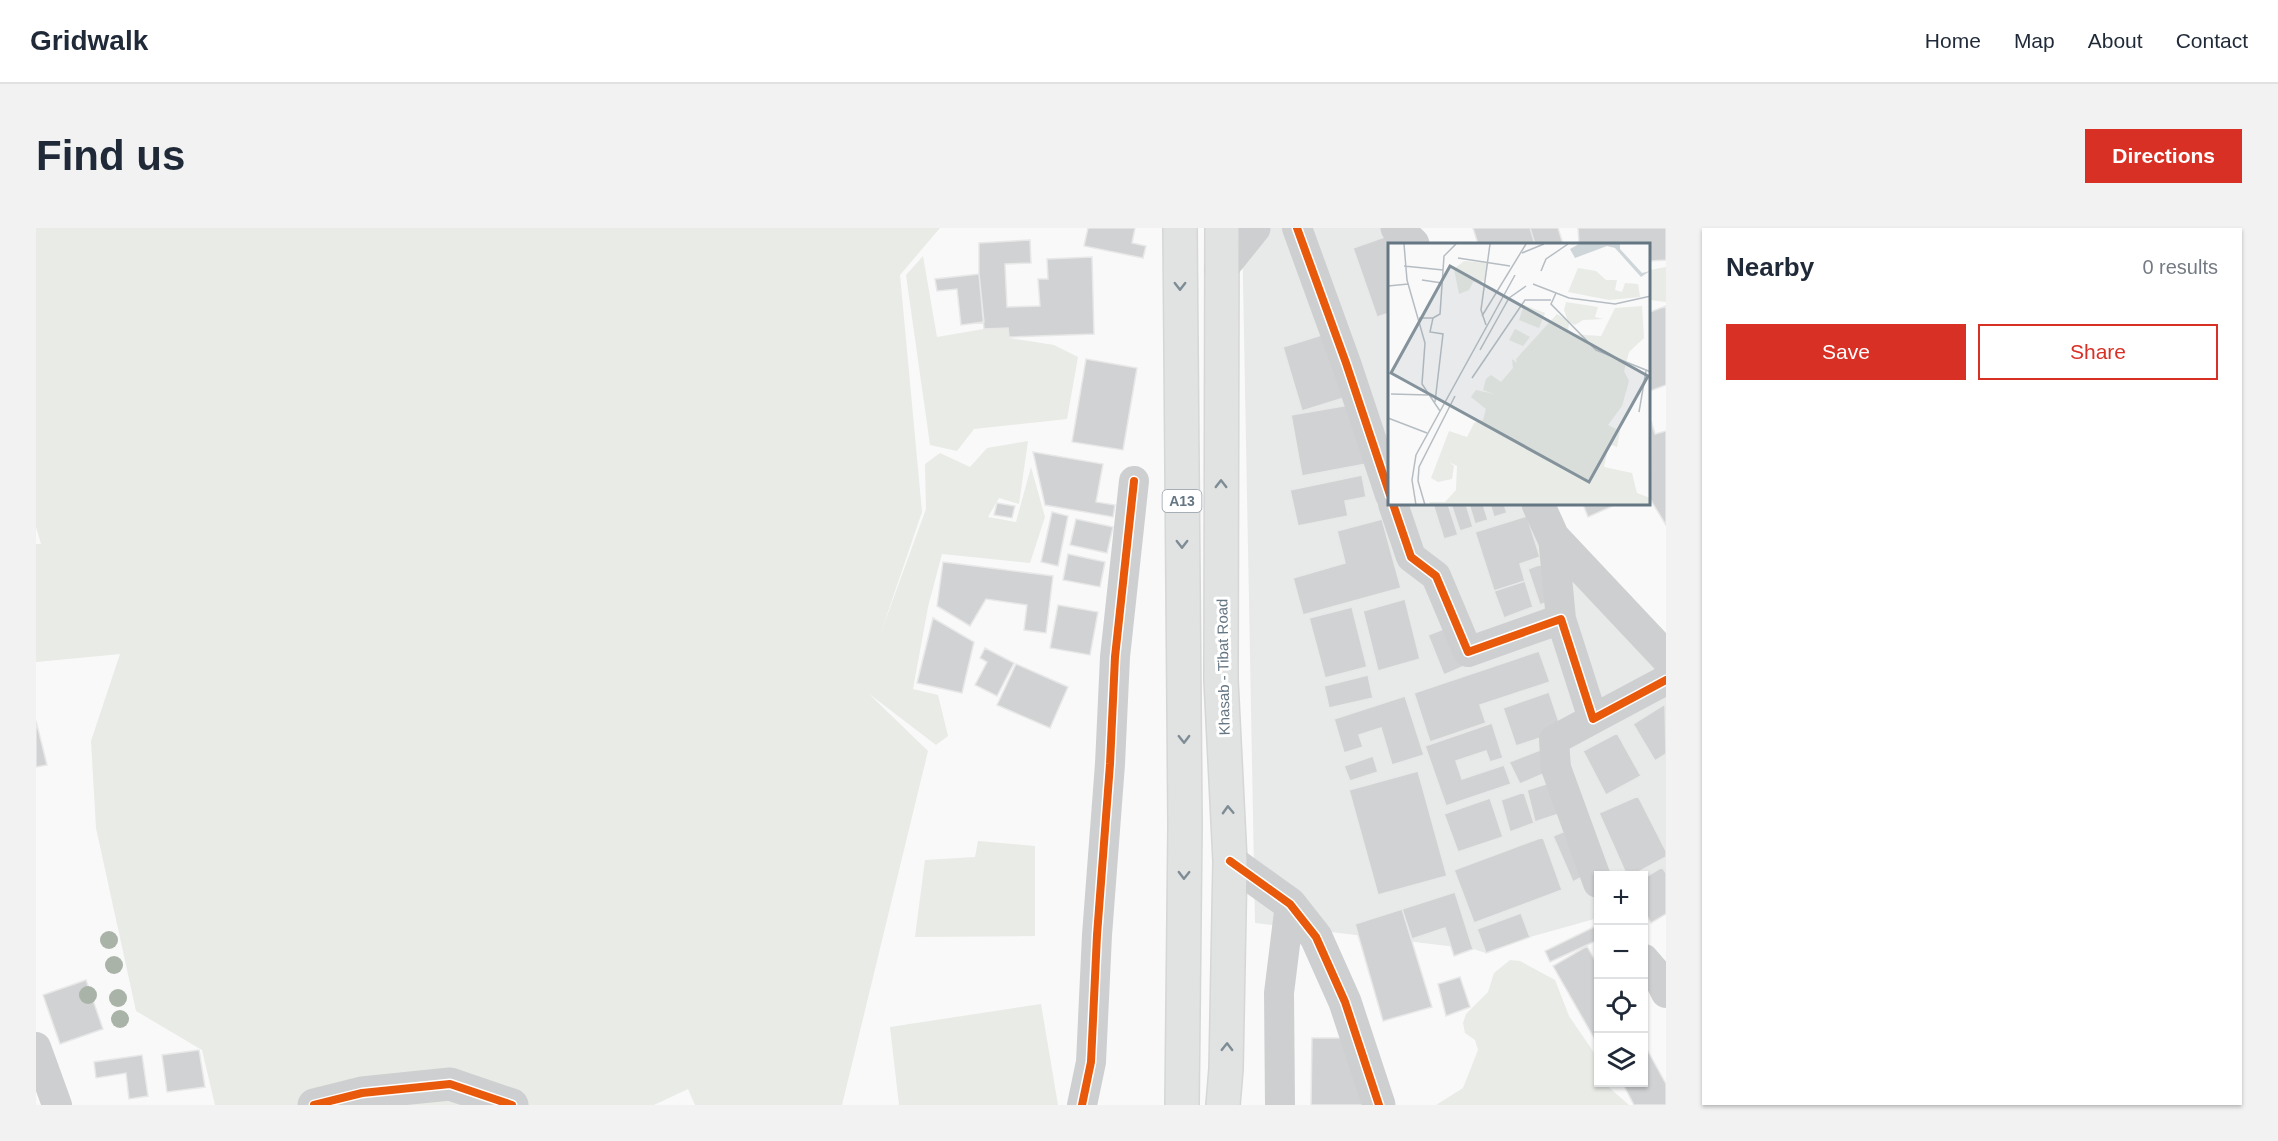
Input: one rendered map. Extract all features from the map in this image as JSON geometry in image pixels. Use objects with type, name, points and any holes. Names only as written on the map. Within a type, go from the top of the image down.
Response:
[{"type":"highway","name":"A13","points":[[1180,228],[1185,825],[1182,1105]]},
{"type":"highway","name":"Khasab - Tibat Road","points":[[1222,228],[1221,680],[1230,861],[1227,1048],[1223,1105]]},
{"type":"street","points":[[1221,269],[1254,228]]},
{"type":"street","points":[[1297,228],[1346,363],[1388,489]]},
{"type":"street","points":[[1397,228],[1412,243]]},
{"type":"street","points":[[1082,1105],[1091,1062],[1115,657],[1134,481]]},
{"type":"street","points":[[1394,506],[1411,557],[1436,576],[1468,652],[1561,619]]},
{"type":"street","points":[[1539,506],[1553,537],[1666,657]]},
{"type":"street","points":[[1553,537],[1561,619],[1593,719]]},
{"type":"street","points":[[1595,871],[1556,768],[1554,740],[1666,680]]},
{"type":"street","points":[[1230,861],[1290,904],[1316,937],[1345,1002],[1379,1105]]},
{"type":"street","points":[[1280,1105],[1279,993],[1290,904]]},
{"type":"street","points":[[36,1047],[57,1105]]},
{"type":"street","points":[[314,1105],[362,1092],[450,1084],[512,1105]]},
{"type":"shaded area","points":[[36,228],[940,228],[900,275],[922,512],[880,635],[926,509],[925,464],[940,453],[970,467],[987,448],[1028,441],[1019,504],[999,498],[988,517],[1016,522],[1031,467],[1045,517],[1030,563],[942,554],[928,607],[913,689],[938,695],[948,736],[936,745],[868,693],[928,751],[842,1105],[695,1105],[688,1089],[654,1105],[215,1105],[202,1050],[136,1011],[96,828],[91,741],[120,654],[36,662],[36,544],[41,544],[36,527]]},
{"type":"shaded area","points":[[1242,228],[1393,228],[1409,243],[1388,243],[1388,506],[1538,506],[1666,663],[1666,900],[1648,905],[1648,871],[1594,871],[1594,919],[1530,937],[1486,953],[1473,949],[1255,923]]},
{"type":"shaded area","points":[[923,256],[937,337],[1007,325],[1009,338],[1054,345],[1078,357],[1067,419],[974,429],[957,451],[930,445],[906,275]]},
{"type":"shaded area","points":[[1666,267],[1666,302],[1651,300],[1651,270]]},
{"type":"shaded area","points":[[978,841],[1035,846],[1035,936],[915,937],[925,860],[975,857]]},
{"type":"shaded area","points":[[1510,960],[1520,961],[1555,980],[1569,1016],[1594,1053],[1594,1087],[1609,1087],[1629,1105],[1436,1105],[1463,1088],[1478,1050],[1475,1040],[1465,1033],[1463,1023],[1466,1014],[1488,992],[1494,973]]},
{"type":"shaded area","points":[[1041,1004],[1058,1105],[899,1105],[890,1027]]},
{"type":"building","points":[[1088,228],[1135,228],[1132,243],[1146,246],[1143,258],[1084,246]]},
{"type":"building","points":[[1473,228],[1530,228],[1535,243],[1478,243]]},
{"type":"building","points":[[1530,228],[1558,228],[1563,243],[1535,243]]},
{"type":"building","points":[[1578,228],[1666,228],[1666,260],[1651,261],[1651,243],[1579,243]]},
{"type":"building","points":[[1393,234],[1397,243],[1388,243],[1388,314],[1377,317],[1353,248]]},
{"type":"building","points":[[1030,240],[1031,263],[1005,264],[1007,307],[1040,306],[1038,279],[1048,279],[1047,259],[1092,257],[1094,334],[1009,337],[1008,328],[984,329],[979,243]]},
{"type":"building","points":[[979,274],[984,322],[961,325],[957,289],[937,291],[935,279]]},
{"type":"building","points":[[1666,306],[1666,385],[1651,391],[1651,312]]},
{"type":"building","points":[[1328,333],[1347,397],[1302,411],[1283,347]]},
{"type":"building","points":[[1086,359],[1137,368],[1123,450],[1072,442]]},
{"type":"building","points":[[1355,404],[1366,464],[1302,476],[1291,415]]},
{"type":"building","points":[[1651,421],[1655,434],[1666,431],[1666,525],[1651,501]]},
{"type":"building","points":[[1033,452],[1103,464],[1096,502],[1115,505],[1113,517],[1045,505]]},
{"type":"building","points":[[1362,475],[1366,497],[1345,501],[1348,516],[1298,526],[1290,490]]},
{"type":"building","points":[[997,503],[1015,506],[1012,518],[994,515]]},
{"type":"building","points":[[1434,506],[1449,506],[1458,535],[1444,539]]},
{"type":"building","points":[[1452,506],[1467,506],[1473,527],[1460,531]]},
{"type":"building","points":[[1470,506],[1484,506],[1488,520],[1475,524]]},
{"type":"building","points":[[1491,506],[1505,506],[1507,513],[1494,517]]},
{"type":"building","points":[[1584,506],[1613,506],[1588,517]]},
{"type":"building","points":[[1052,512],[1068,516],[1058,566],[1041,562]]},
{"type":"building","points":[[1527,516],[1540,557],[1520,564],[1525,581],[1494,591],[1475,532]]},
{"type":"building","points":[[1076,519],[1113,527],[1107,553],[1070,545]]},
{"type":"building","points":[[1382,519],[1401,588],[1303,615],[1293,578],[1345,563],[1337,531]]},
{"type":"building","points":[[1068,554],[1105,562],[1100,587],[1063,580]]},
{"type":"building","points":[[943,562],[1053,576],[1046,633],[1024,630],[1027,605],[986,599],[970,626],[937,606]]},
{"type":"building","points":[[1541,564],[1553,600],[1540,605],[1528,569]]},
{"type":"building","points":[[1525,581],[1533,607],[1504,618],[1494,591]]},
{"type":"building","points":[[1405,599],[1420,659],[1378,671],[1363,611]]},
{"type":"building","points":[[1058,605],[1098,612],[1090,655],[1050,648]]},
{"type":"building","points":[[1352,607],[1367,667],[1325,678],[1309,618]]},
{"type":"building","points":[[933,618],[974,642],[962,693],[917,683]]},
{"type":"building","points":[[1451,626],[1467,665],[1444,675],[1428,635]]},
{"type":"building","points":[[985,648],[1014,663],[997,696],[975,685],[987,662],[980,658]]},
{"type":"building","points":[[1539,651],[1550,682],[1480,705],[1486,723],[1430,742],[1414,693]]},
{"type":"building","points":[[1016,664],[1068,687],[1050,728],[997,705]]},
{"type":"building","points":[[1368,675],[1373,698],[1329,708],[1324,686]]},
{"type":"building","points":[[1549,692],[1562,731],[1516,746],[1503,708]]},
{"type":"building","points":[[1405,696],[1424,755],[1392,765],[1381,728],[1359,735],[1363,747],[1344,753],[1334,719]]},
{"type":"building","points":[[1665,704],[1666,754],[1655,761],[1633,724]]},
{"type":"building","points":[[36,721],[47,765],[36,767]]},
{"type":"building","points":[[1492,723],[1503,758],[1490,762],[1486,751],[1456,761],[1462,779],[1504,765],[1511,784],[1446,806],[1425,746]]},
{"type":"building","points":[[1617,733],[1641,776],[1606,795],[1583,751]]},
{"type":"building","points":[[1540,750],[1550,771],[1520,784],[1509,762]]},
{"type":"building","points":[[1373,756],[1378,772],[1350,781],[1344,766]]},
{"type":"building","points":[[1418,771],[1447,876],[1378,895],[1349,790]]},
{"type":"building","points":[[1549,783],[1559,814],[1535,822],[1527,790]]},
{"type":"building","points":[[1524,792],[1534,823],[1510,832],[1501,800]]},
{"type":"building","points":[[1638,796],[1666,851],[1666,857],[1640,871],[1625,871],[1599,813]]},
{"type":"building","points":[[1490,798],[1503,837],[1458,852],[1444,814]]},
{"type":"building","points":[[1565,831],[1584,876],[1573,882],[1553,836]]},
{"type":"building","points":[[1543,837],[1562,890],[1474,923],[1454,870]]},
{"type":"building","points":[[1662,867],[1666,873],[1666,914],[1651,923],[1648,917],[1648,876]]},
{"type":"building","points":[[1455,892],[1473,949],[1454,956],[1445,928],[1412,939],[1402,909]]},
{"type":"building","points":[[1402,909],[1432,1007],[1383,1021],[1355,924]]},
{"type":"building","points":[[1521,913],[1530,937],[1486,953],[1477,929]]},
{"type":"building","points":[[1594,927],[1594,942],[1550,962],[1545,951]]},
{"type":"building","points":[[1587,946],[1594,959],[1594,1038],[1553,966]]},
{"type":"building","points":[[1460,977],[1470,1007],[1446,1016],[1438,984]]},
{"type":"building","points":[[86,980],[103,1029],[60,1044],[43,995]]},
{"type":"building","points":[[1312,1038],[1347,1038],[1369,1105],[1311,1105]]},
{"type":"building","points":[[199,1050],[205,1087],[167,1092],[162,1055]]},
{"type":"building","points":[[1648,1051],[1666,1084],[1666,1105],[1634,1105],[1625,1087],[1648,1087]]},
{"type":"building","points":[[142,1055],[148,1096],[129,1099],[126,1073],[96,1078],[94,1062]]},
{"type":"cycle path","points":[[1297,228],[1346,363],[1388,489]]},
{"type":"cycle path","points":[[1082,1105],[1091,1062],[1115,657],[1134,481]]},
{"type":"cycle path","points":[[1394,506],[1411,557],[1436,576],[1468,652],[1561,619],[1593,719],[1666,680]]},
{"type":"cycle path","points":[[1230,861],[1290,904],[1316,937],[1345,1002],[1379,1105]]},
{"type":"cycle path","points":[[314,1105],[362,1093],[450,1084],[512,1105]]}]
